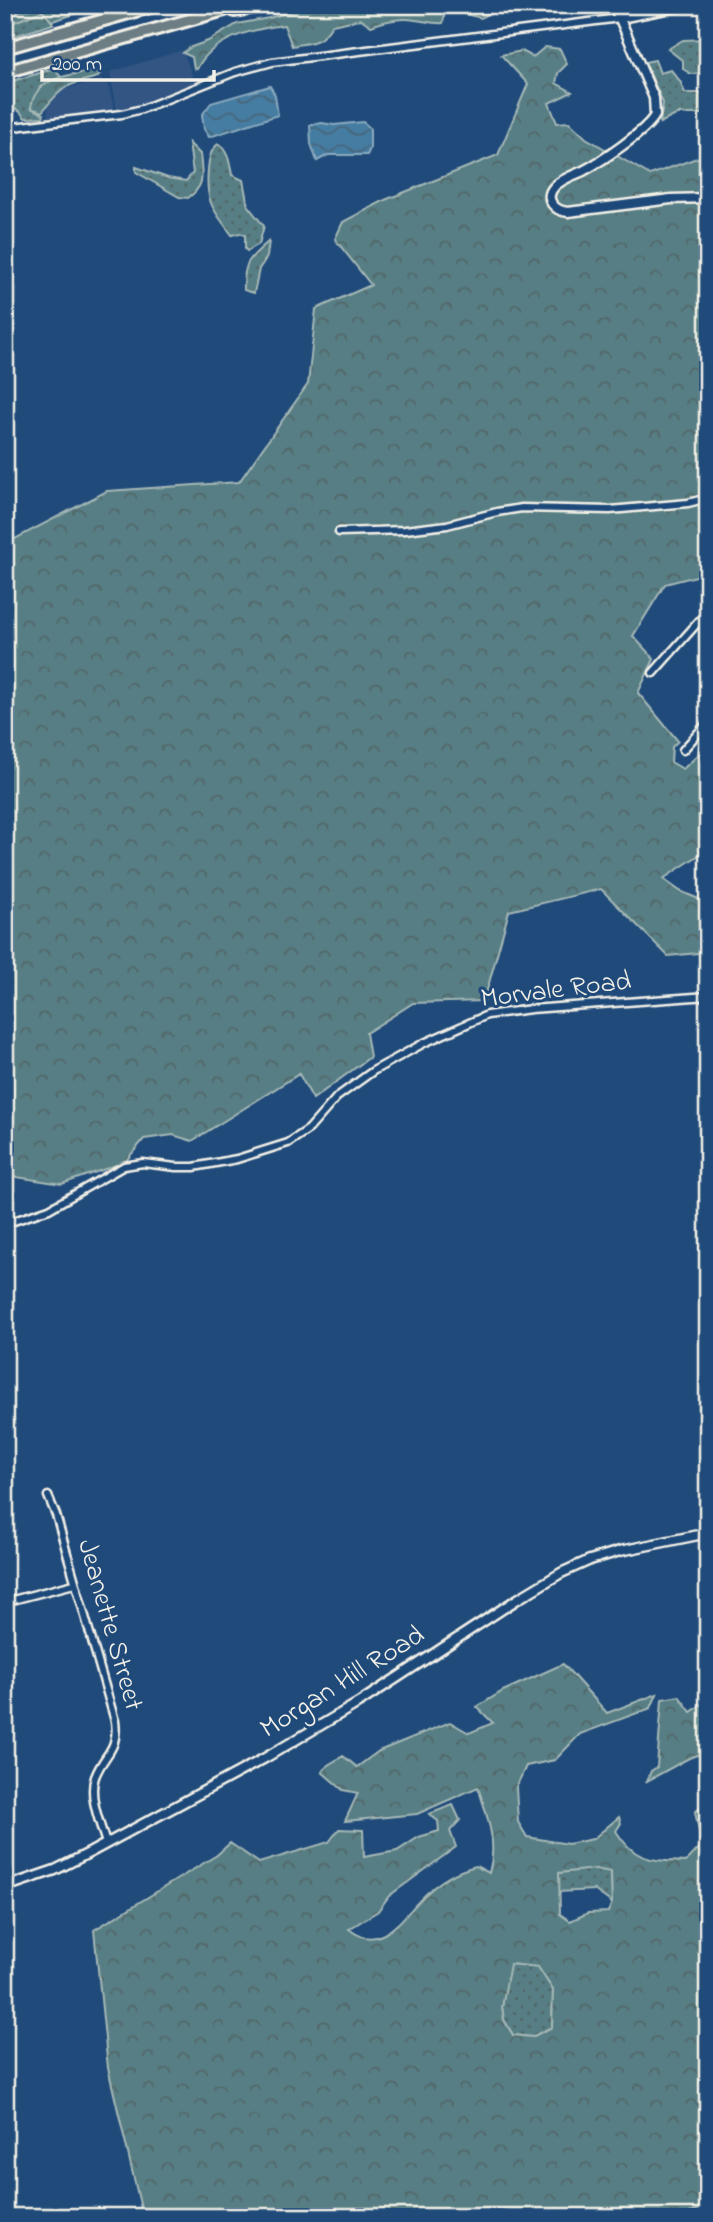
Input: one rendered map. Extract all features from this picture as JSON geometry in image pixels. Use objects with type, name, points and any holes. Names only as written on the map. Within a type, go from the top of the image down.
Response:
[{"type":"highway","points":[[5,48],[157,5]]},
{"type":"highway","points":[[5,72],[242,5]]},
{"type":"highway","points":[[205,16],[266,5]]},
{"type":"main road","points":[[614,5],[654,98],[655,115],[644,129],[594,164],[556,184],[551,192],[551,203],[558,211],[568,212],[681,198],[708,198]]},
{"type":"main road","points":[[620,19],[686,5]]},
{"type":"main road","name":"Morgan Hill Road","points":[[5,1887],[55,1870],[313,1730],[561,1573],[620,1551],[708,1533]]},
{"type":"street","points":[[5,128],[122,114],[142,109],[235,72],[272,62],[620,19]]},
{"type":"street","points":[[339,532],[405,530],[447,525],[522,508],[610,510],[688,503],[708,498]]},
{"type":"street","points":[[653,673],[708,611]]},
{"type":"street","points":[[683,750],[708,722]]},
{"type":"street","name":"Morvale Road","points":[[5,1224],[49,1209],[124,1166],[149,1163],[194,1167],[228,1161],[288,1143],[309,1129],[337,1097],[373,1071],[424,1043],[487,1015],[531,1009],[708,996]]},
{"type":"street","name":"Jeanette Street","points":[[48,1496],[116,1721],[117,1736],[94,1779],[95,1803],[106,1844]]},
{"type":"street","points":[[5,1602],[74,1584]]},
{"type":"shaded area","points":[[183,50],[195,84],[138,106],[117,111],[110,72]]},
{"type":"shaded area","points":[[101,79],[108,84],[115,111],[47,119],[48,106],[62,90]]},
{"type":"green space","points":[[48,5],[104,5],[52,21],[42,11],[5,23],[5,14]]},
{"type":"green space","points":[[501,5],[481,18],[445,12],[443,23],[404,19],[371,26],[361,19],[332,25],[320,39],[292,46],[284,25],[259,29],[223,43],[204,58],[197,69],[194,68],[192,57],[183,53],[237,24],[306,7]]},
{"type":"green space","points":[[42,11],[53,24],[5,39],[5,23]]},
{"type":"green space","points":[[708,39],[708,73],[691,74],[683,69],[683,61],[668,49],[683,40]]},
{"type":"green space","points":[[545,47],[560,49],[567,64],[558,73],[556,83],[572,92],[549,103],[557,123],[569,122],[586,138],[650,175],[708,154],[708,573],[665,584],[633,636],[654,659],[638,693],[678,741],[672,747],[671,762],[683,769],[698,755],[699,748],[708,768],[708,849],[663,879],[680,891],[708,903],[708,952],[668,956],[601,889],[509,911],[484,1001],[413,1003],[366,1033],[370,1057],[313,1099],[299,1074],[192,1141],[173,1135],[144,1139],[125,1162],[62,1184],[10,1176],[5,1178],[5,544],[107,491],[239,482],[308,384],[316,309],[371,285],[335,239],[343,222],[385,200],[498,155],[528,84],[501,55],[522,51],[533,57]]},
{"type":"green space","points":[[655,60],[660,73],[671,70],[685,93],[708,93],[708,114],[678,114],[660,123],[663,103],[645,62]]},
{"type":"green space","points":[[54,69],[61,77],[40,87],[31,108],[44,114],[43,117],[25,118],[12,107],[5,107],[5,83]]},
{"type":"green space","points":[[93,71],[100,74],[98,77],[66,87],[42,112],[31,108],[38,90],[45,84]]},
{"type":"green space","points":[[189,143],[200,154],[202,174],[198,189],[188,198],[179,197],[136,172],[136,167],[186,181],[193,173]]},
{"type":"green space","points":[[218,144],[226,154],[232,175],[243,180],[248,206],[264,226],[259,244],[247,251],[245,235],[232,235],[215,212],[209,198],[209,161]]},
{"type":"green space","points":[[269,241],[267,257],[259,269],[254,293],[244,290],[246,267]]},
{"type":"green space","points":[[563,1664],[607,1713],[657,1694],[651,1708],[580,1734],[555,1760],[526,1766],[516,1787],[518,1822],[527,1837],[568,1844],[593,1839],[619,1817],[621,1823],[616,1831],[630,1849],[645,1857],[686,1862],[702,1845],[695,1812],[708,1802],[708,2213],[704,2207],[680,2217],[143,2217],[108,2068],[94,1930],[217,1855],[230,1843],[259,1863],[329,1842],[339,1829],[363,1830],[364,1857],[397,1851],[419,1837],[439,1831],[438,1821],[429,1814],[453,1805],[460,1820],[450,1831],[456,1847],[389,1896],[378,1911],[349,1929],[361,1936],[381,1936],[399,1923],[429,1891],[448,1878],[476,1866],[489,1873],[492,1840],[478,1787],[417,1814],[345,1821],[358,1793],[343,1790],[322,1772],[343,1756],[357,1767],[379,1751],[450,1722],[469,1733],[493,1723],[477,1707],[503,1691]],"holes":[[[595,1869],[611,1872],[612,1903],[608,1912],[588,1913],[570,1921],[560,1914],[559,1873]],[[510,1964],[538,1967],[553,1990],[552,2027],[532,2037],[513,2035],[504,2020],[502,2007]]]},
{"type":"green space","points":[[679,1696],[691,1712],[708,1700],[708,1751],[689,1758],[647,1781],[651,1771],[657,1767],[662,1699]]},
{"type":"green space","points":[[595,1868],[611,1872],[612,1903],[594,1890],[558,1892],[559,1873]]},
{"type":"green space","points":[[509,1964],[538,1966],[553,1990],[552,2027],[532,2037],[513,2035],[504,2020],[502,2007]]},
{"type":"water","points":[[270,86],[275,95],[278,115],[209,137],[204,129],[202,115],[211,103]]},
{"type":"water","points":[[363,122],[370,128],[370,149],[367,155],[328,155],[317,161],[311,144],[310,125]]}]
